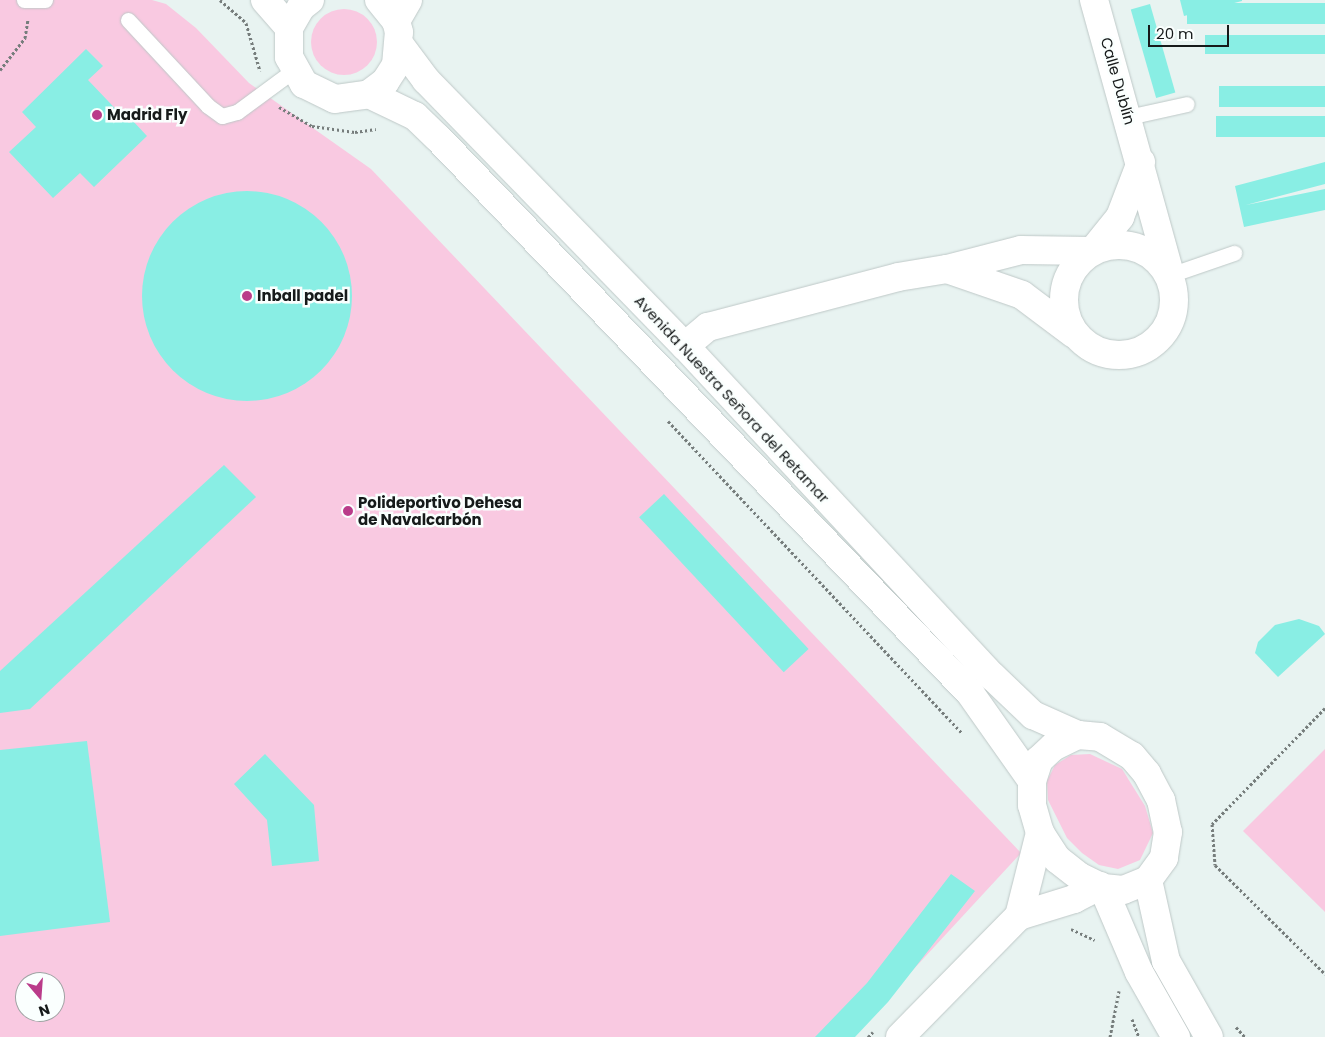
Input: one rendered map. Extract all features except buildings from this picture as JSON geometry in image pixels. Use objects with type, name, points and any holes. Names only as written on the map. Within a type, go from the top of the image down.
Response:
[{"type":"street","points":[[265,0],[290,28]]},
{"type":"street","points":[[310,0],[301,7],[290,28],[289,56],[294,70],[304,84],[335,99],[369,94],[385,82],[392,70],[396,16]]},
{"type":"street","name":"Calle Dublín","points":[[1094,0],[1141,162],[1170,273]]},
{"type":"street","name":"Avenida Nuestra Señora del Retamar","points":[[396,16],[444,98],[685,346],[992,676],[1032,715],[1078,735]]},
{"type":"street","name":"Avenida Nuestra Señora del Retamar","points":[[369,94],[415,116],[438,138],[970,693],[1032,780]]},
{"type":"street","points":[[1074,334],[1064,312],[1064,289],[1075,265],[1093,250],[1120,217],[1141,162]]},
{"type":"street","points":[[685,346],[708,327],[898,277],[947,269],[1021,250],[1093,250],[1121,243],[1147,252],[1170,273],[1176,301],[1167,330],[1144,350],[1118,356],[1092,349],[1022,296],[947,269]]},
{"type":"street","points":[[1078,735],[1100,737],[1132,756],[1147,774],[1161,800],[1168,832],[1164,858],[1148,880],[1123,890],[1101,887],[1080,877],[1057,859],[1040,833],[1032,805],[1032,780],[1039,760],[1053,747],[1078,735]]},
{"type":"street","points":[[1019,916],[1040,833]]},
{"type":"street","points":[[1148,880],[1166,962],[1208,1037]]},
{"type":"street","points":[[888,1034],[1019,916],[1074,899],[1101,887]]},
{"type":"street","points":[[1101,887],[1139,972],[1176,1037]]},
{"type":"lane","points":[[128,20],[208,106],[222,116],[237,112],[294,70]]},
{"type":"lane","points":[[1128,117],[1187,104]]},
{"type":"lane","points":[[1170,273],[1234,253]]},
{"type":"path","points":[[220,0],[246,23],[252,51],[267,91],[282,111],[312,126],[355,132],[381,128]]},
{"type":"path","points":[[0,70],[25,38],[33,1]]},
{"type":"path","points":[[661,414],[965,736]]},
{"type":"path","points":[[1325,708],[1212,824],[1215,865],[1325,974]]},
{"type":"path","points":[[1068,928],[1096,941],[1101,949]]},
{"type":"path","points":[[1110,1037],[1120,981]]},
{"type":"path","points":[[868,1037],[888,1034]]},
{"type":"shaded area","name":"Polideportivo Dehesa de Navalcarbón","points":[[0,0],[152,0],[166,4],[196,28],[249,83],[371,169],[1021,853],[851,1037],[0,1037]]},
{"type":"shaded area","points":[[344,9],[356,12],[367,19],[374,30],[377,42],[374,54],[367,65],[356,72],[344,75],[332,72],[321,65],[314,54],[311,42],[314,30],[321,19],[332,12]]},
{"type":"shaded area","points":[[1325,749],[1325,912],[1243,831]]},
{"type":"shaded area","points":[[1090,754],[1122,769],[1145,806],[1153,833],[1140,860],[1118,869],[1099,865],[1082,853],[1067,838],[1048,800],[1047,781],[1055,765],[1071,755]]},
{"type":"place","name":"Madrid Fly","points":[[97,115]]},
{"type":"place","name":"Inball padel","points":[[247,296]]},
{"type":"place","name":"Polideportivo Dehesa de Navalcarbón","points":[[348,511]]}]
